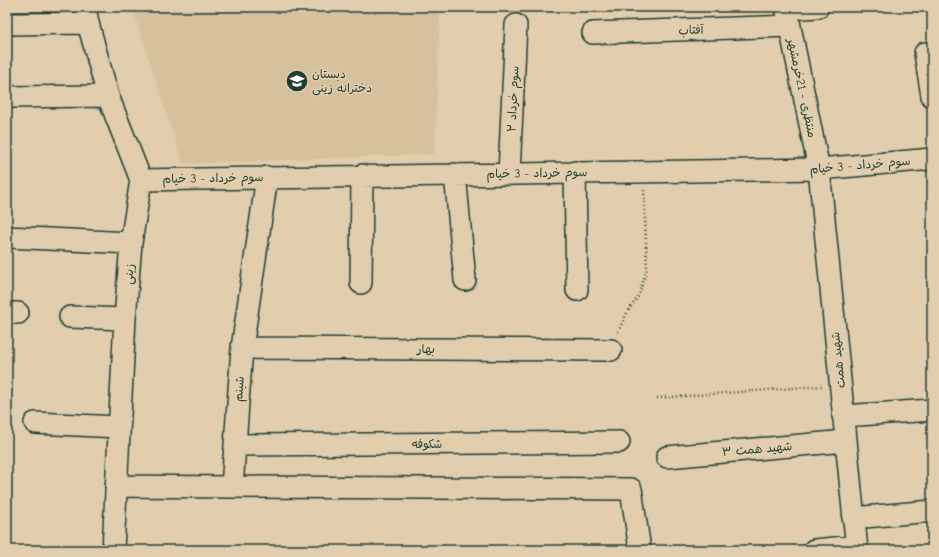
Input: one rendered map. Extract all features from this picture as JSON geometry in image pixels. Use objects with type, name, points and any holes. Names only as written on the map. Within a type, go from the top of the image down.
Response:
[{"type":"street","name":"آفتاب","points":[[593,33],[787,14],[818,7]]},
{"type":"street","name":"منتظری - 21خرمشهر","points":[[787,14],[819,169]]},
{"type":"street","points":[[7,24],[87,15],[108,96],[141,180]]},
{"type":"street","name":"سوم خرداد ۲","points":[[509,174],[516,25]]},
{"type":"street","points":[[924,53],[932,96]]},
{"type":"street","points":[[7,97],[108,96]]},
{"type":"street","name":"سوم خرداد - 3 خیام","points":[[141,180],[819,169],[932,159]]},
{"type":"street","name":"شهید همت","points":[[819,169],[856,548]]},
{"type":"street","points":[[575,172],[577,290]]},
{"type":"street","points":[[455,174],[465,280]]},
{"type":"street","points":[[362,176],[362,283]]},
{"type":"street","name":"شبنم","points":[[232,487],[242,348],[267,177]]},
{"type":"street","name":"زینی","points":[[112,550],[125,319],[131,243],[141,180]]},
{"type":"street","points":[[7,237],[131,243]]},
{"type":"street","points":[[70,317],[125,319]]},
{"type":"street","name":"بهار","points":[[242,348],[611,350]]},
{"type":"street","points":[[843,416],[932,410]]},
{"type":"street","points":[[35,423],[118,427]]},
{"type":"street","name":"شهید همت ۳","points":[[667,457],[846,441]]},
{"type":"street","name":"شکوفه","points":[[235,445],[619,442]]},
{"type":"street","points":[[116,486],[631,489],[640,550]]},
{"type":"street","points":[[854,518],[932,511]]},
{"type":"street","points":[[814,550],[856,548]]},
{"type":"path","points":[[611,350],[627,313],[639,295],[648,268],[643,172]]},
{"type":"path","points":[[657,398],[840,385]]},
{"type":"shaded area","name":"دبستان دخترانه زینی","points":[[132,7],[440,7],[435,154],[183,164]]},
{"type":"place","name":"دبستان دخترانه زینی","points":[[297,81]]}]
